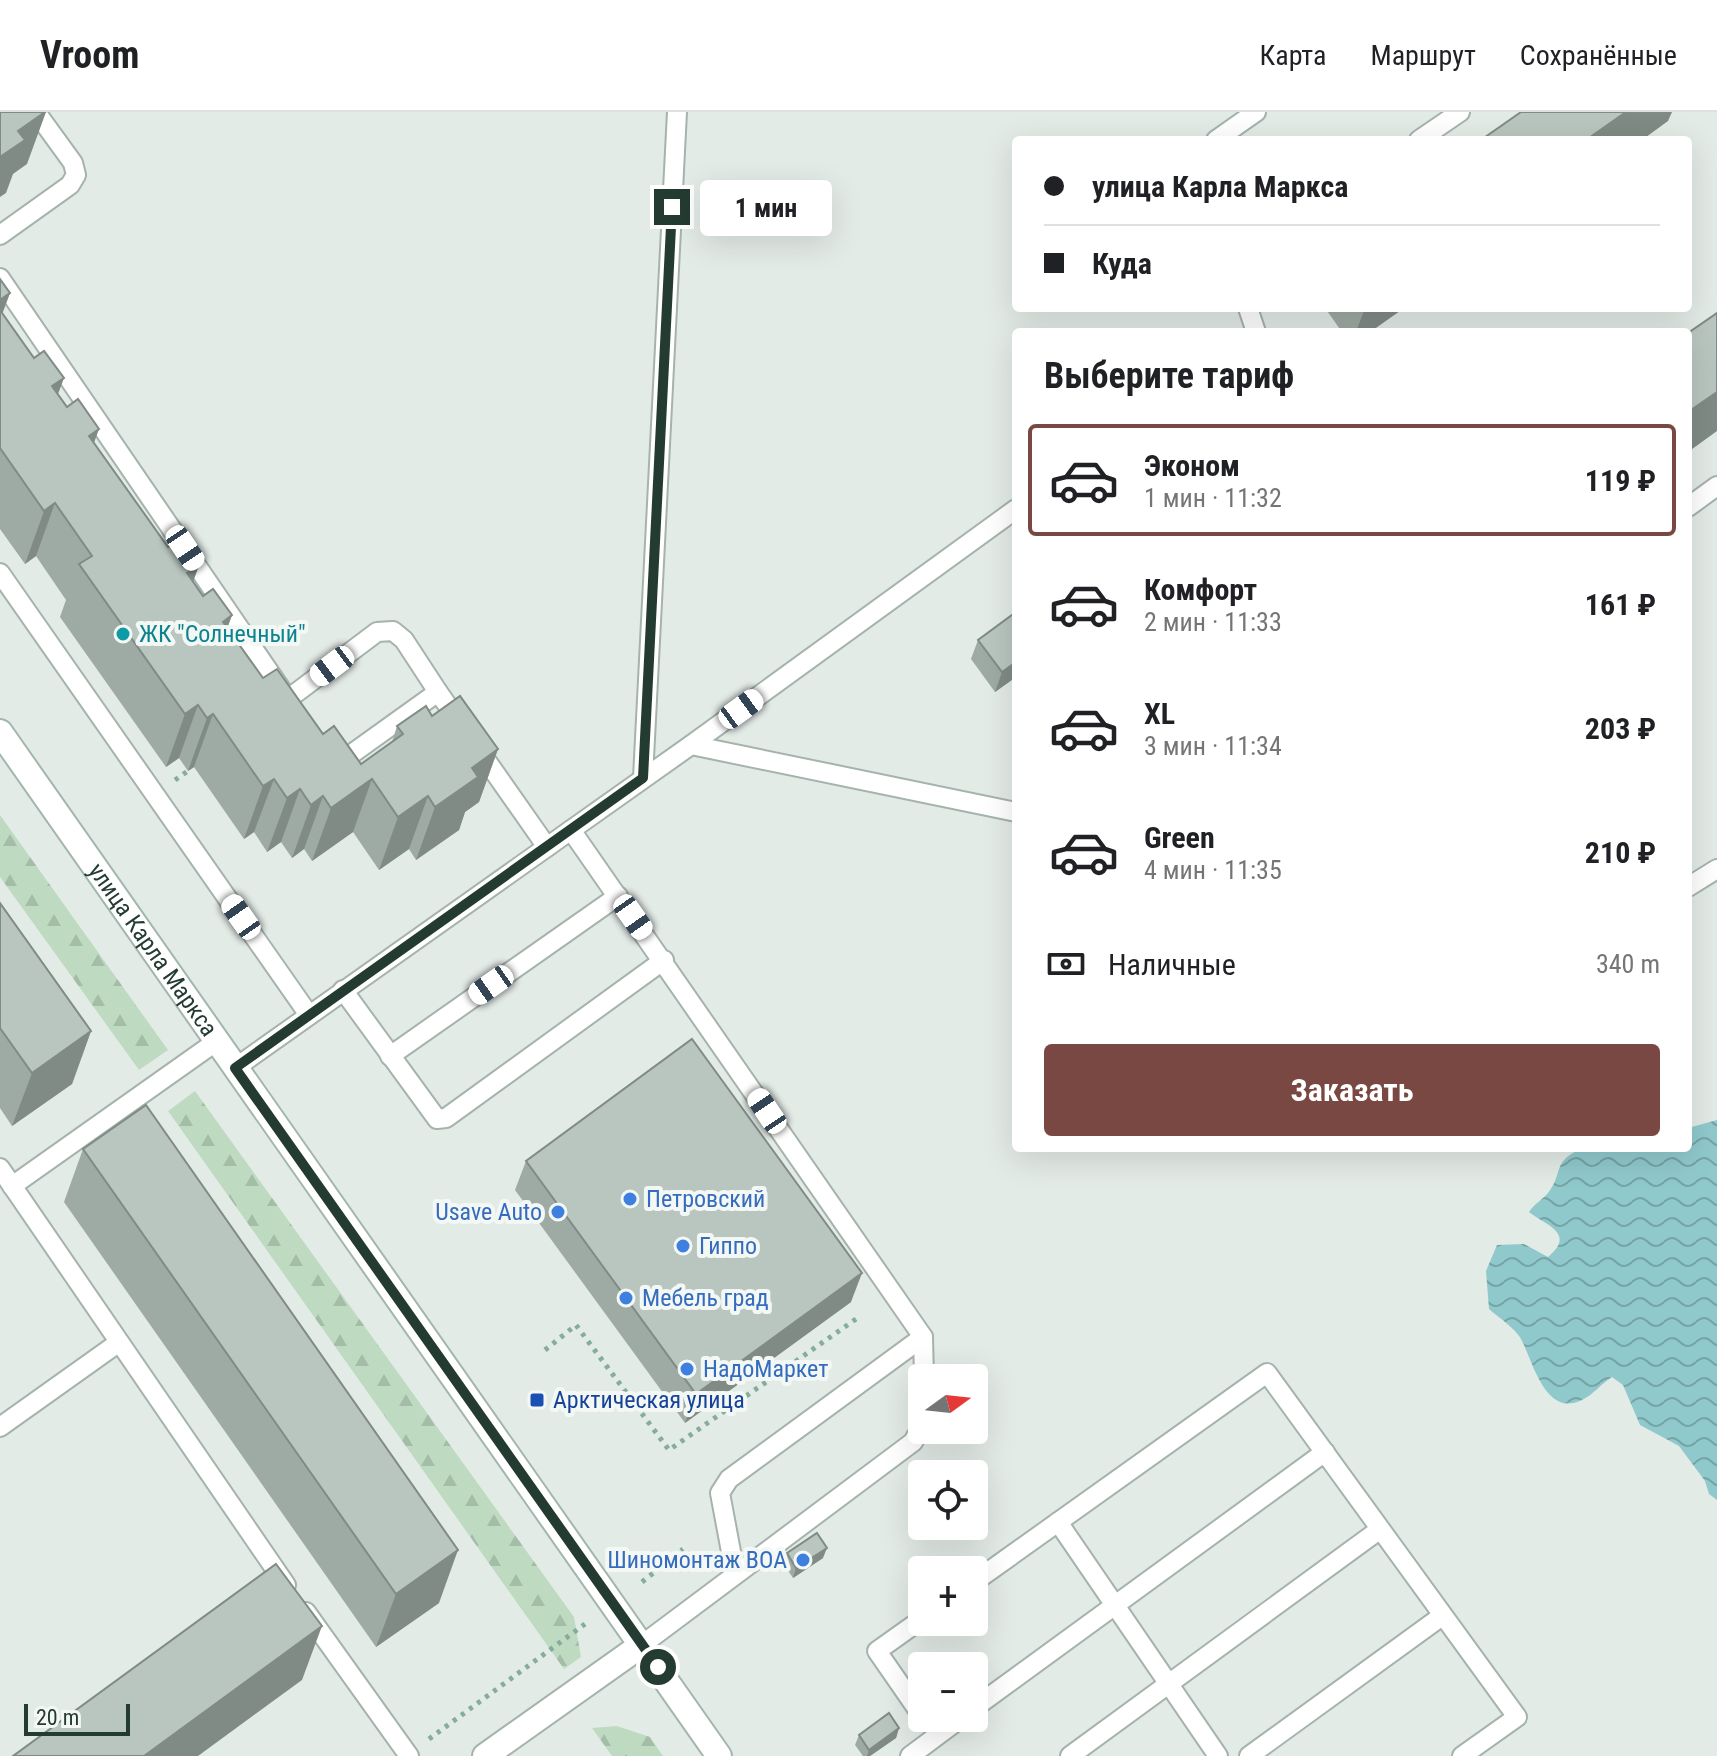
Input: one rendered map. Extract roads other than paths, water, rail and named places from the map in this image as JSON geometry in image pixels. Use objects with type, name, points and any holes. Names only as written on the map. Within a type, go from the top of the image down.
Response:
[{"type":"street","name":"улица Карла Маркса","points":[[0,732],[719,1756]]},
{"type":"street","points":[[485,1756],[643,1644]]},
{"type":"lane","points":[[0,235],[70,185],[76,175],[73,163],[36,112]]},
{"type":"lane","points":[[643,778],[677,112]]},
{"type":"lane","points":[[1222,136],[1256,112]]},
{"type":"lane","points":[[1425,136],[1460,112]]},
{"type":"lane","points":[[0,278],[292,705],[377,632],[393,631],[404,640],[547,847]]},
{"type":"lane","points":[[1692,504],[1717,486]]},
{"type":"lane","points":[[235,1068],[691,745],[1012,512]]},
{"type":"lane","points":[[0,573],[309,1015]]},
{"type":"lane","points":[[319,743],[336,760],[346,758],[438,692]]},
{"type":"lane","points":[[691,745],[1012,811]]},
{"type":"lane","points":[[571,830],[923,1337],[924,1364]]},
{"type":"lane","points":[[1692,885],[1717,869]]},
{"type":"lane","points":[[390,1056],[618,896]]},
{"type":"lane","points":[[343,990],[437,1119],[446,1118],[664,960]]},
{"type":"lane","points":[[12,1186],[217,1041]]},
{"type":"lane","points":[[0,1168],[273,1581],[409,1755]]},
{"type":"lane","points":[[735,1573],[720,1493],[729,1479],[923,1337]]},
{"type":"lane","points":[[0,1427],[118,1343]]},
{"type":"lane","points":[[988,1572],[1267,1373],[1517,1717],[1462,1756]]},
{"type":"lane","points":[[643,1644],[910,1444]]},
{"type":"lane","points":[[988,1698],[1325,1452]]},
{"type":"lane","points":[[1058,1522],[1218,1756]]},
{"type":"lane","points":[[1070,1756],[1379,1530]]},
{"type":"lane","points":[[1249,1756],[1442,1616]]},
{"type":"lane","points":[[908,1629],[877,1651],[908,1695]]},
{"type":"lane","points":[[933,1732],[936,1736]]},
{"type":"lane","points":[[915,1754],[942,1732]]},
{"type":"water","points":[[1717,1120],[1717,1500],[1709,1494],[1705,1481],[1679,1446],[1640,1425],[1623,1385],[1612,1377],[1582,1400],[1569,1403],[1559,1401],[1550,1394],[1536,1373],[1519,1335],[1489,1309],[1486,1271],[1497,1245],[1524,1244],[1548,1257],[1556,1249],[1560,1242],[1555,1230],[1529,1212],[1553,1186],[1567,1157],[1576,1152],[1692,1152],[1692,1127]]},
{"type":"place","name":"ЖК \"Солнечный\"","points":[[123,634]]},
{"type":"place","name":"Петровский","points":[[630,1199]]},
{"type":"place","name":"Usave Auto","points":[[558,1212]]},
{"type":"place","name":"Гиппо","points":[[683,1246]]},
{"type":"place","name":"Мебель град","points":[[626,1298]]},
{"type":"place","name":"НадоМаркет","points":[[687,1369]]},
{"type":"place","name":"Арктическая улица","points":[[537,1400]]},
{"type":"place","name":"Шиномонтаж ВОА","points":[[803,1560]]}]
